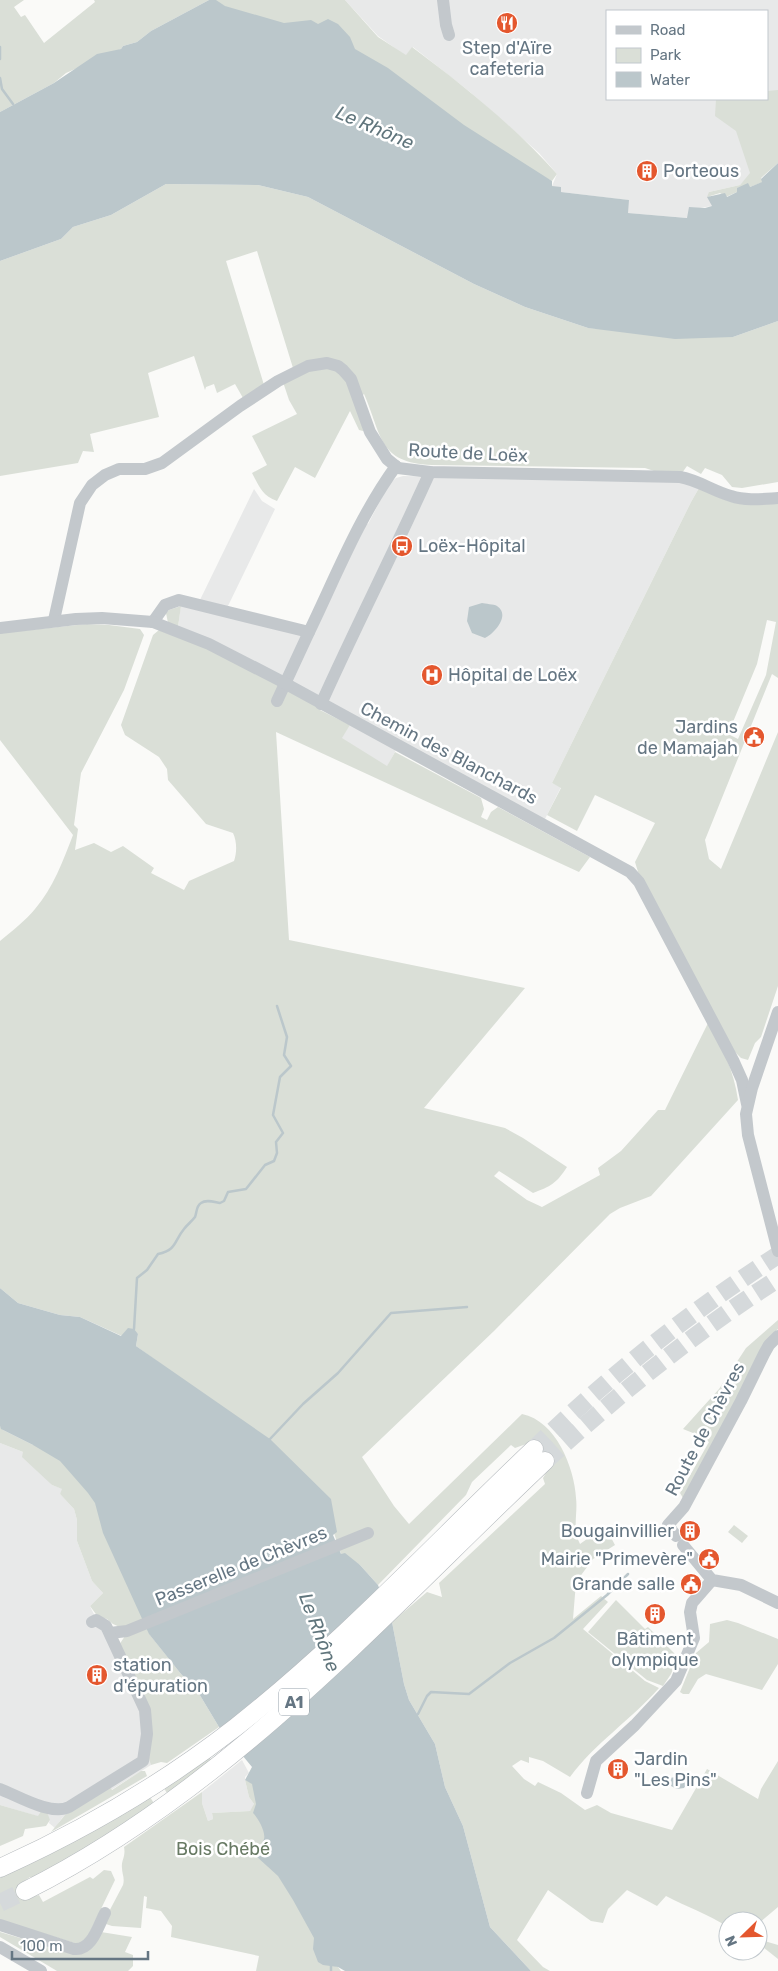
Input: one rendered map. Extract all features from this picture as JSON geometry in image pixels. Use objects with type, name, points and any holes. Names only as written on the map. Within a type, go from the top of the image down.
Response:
[{"type":"highway","name":"A1","points":[[0,1868],[92,1822],[146,1790],[217,1742],[414,1576],[540,1455]]},
{"type":"highway","name":"A1","points":[[25,1892],[100,1851],[160,1811],[215,1770],[265,1728],[332,1667],[414,1576]]},
{"type":"street","points":[[443,0],[449,36]]},
{"type":"street","name":"Route de Loëx","points":[[54,620],[80,503],[92,485],[105,475],[119,470],[145,469],[162,463],[240,406],[300,370],[315,364],[326,363],[338,366],[351,378],[370,432],[387,459],[396,466],[410,470],[430,472],[680,477],[695,481],[730,496],[752,499],[778,498]]},
{"type":"street","points":[[277,701],[362,521],[377,492],[396,466]]},
{"type":"street","points":[[321,704],[334,673],[396,548],[430,472]]},
{"type":"street","points":[[153,622],[165,605],[174,600],[179,600],[309,632]]},
{"type":"street","name":"Chemin des Blanchards","points":[[0,628],[54,620],[102,618],[153,622],[209,644],[306,693],[321,704],[630,872],[639,882],[733,1060],[742,1080],[747,1104]]},
{"type":"street","points":[[778,1012],[747,1104],[748,1134],[778,1252]]},
{"type":"street","points":[[733,1060],[743,1068],[753,1067],[761,1061]]},
{"type":"street","name":"Route de Chèvres","points":[[712,1580],[668,1525],[684,1507],[769,1345],[778,1336]]},
{"type":"street","name":"Passerelle de Chèvres","points":[[120,1632],[368,1534]]},
{"type":"street","points":[[587,1793],[596,1761],[635,1725],[676,1680],[694,1638],[690,1612],[692,1603],[712,1580],[741,1585],[778,1603]]},
{"type":"street","points":[[0,1788],[49,1809],[62,1810],[143,1761],[148,1728],[145,1710],[120,1632],[96,1620],[92,1622]]},
{"type":"street","points":[[0,1925],[74,1949],[82,1949],[88,1945],[105,1912]]},
{"type":"street","points":[[0,1946],[41,1971]]},
{"type":"shaded area","points":[[345,0],[778,0],[778,144],[740,185],[709,192],[712,206],[700,208],[688,218],[627,213],[628,200],[561,192],[552,186],[557,174],[539,153],[470,92],[413,47],[406,56],[378,36]]},
{"type":"shaded area","name":"Hôpital de Loëx","points":[[403,476],[683,481],[699,488],[552,783],[561,787],[543,823],[398,746],[387,767],[341,738],[350,725],[177,636],[182,596],[200,600],[254,489],[262,501],[275,509],[227,608],[312,627],[362,521],[368,524],[389,484],[396,478]]},
{"type":"shaded area","points":[[0,1443],[23,1452],[52,1485],[63,1489],[60,1494],[74,1509],[77,1520],[77,1541],[92,1581],[103,1593],[90,1606],[103,1633],[140,1689],[151,1765],[111,1790],[109,1786],[72,1809],[55,1828],[49,1823],[50,1820],[0,1805]]},
{"type":"shaded area","points":[[242,1760],[249,1773],[245,1780],[249,1797],[254,1804],[253,1807],[250,1811],[212,1813],[213,1819],[208,1821],[202,1803],[202,1792]]},
{"type":"green space","points":[[0,0],[24,0],[14,7],[21,17],[25,15],[44,43],[95,2],[94,0],[209,0],[151,31],[137,42],[123,46],[121,49],[66,73],[54,83],[0,112]]},
{"type":"green space","points":[[213,0],[345,0],[378,37],[406,55],[412,47],[469,91],[523,139],[557,174],[552,181]]},
{"type":"green space","points":[[778,90],[778,163],[761,178],[763,182],[750,187],[737,188],[737,192],[726,197],[720,193],[707,197],[709,192],[740,185],[750,173],[736,131],[715,116],[716,100],[768,100],[768,91]]},
{"type":"green space","points":[[166,184],[258,185],[308,197],[474,284],[525,307],[588,328],[733,337],[778,321],[778,482],[742,488],[732,487],[722,475],[705,468],[701,474],[687,466],[682,473],[657,472],[645,468],[432,465],[414,463],[401,459],[384,444],[364,394],[362,396],[363,431],[359,430],[350,411],[315,478],[295,467],[277,501],[272,499],[262,490],[252,473],[267,465],[252,436],[297,414],[289,400],[283,382],[293,368],[257,251],[226,261],[264,385],[243,398],[235,384],[217,393],[214,384],[206,387],[205,390],[194,356],[148,373],[159,417],[90,434],[94,452],[83,451],[78,463],[0,476],[0,261],[61,239],[73,227],[111,215]]},
{"type":"green space","points":[[699,488],[720,498],[737,503],[778,503],[778,678],[772,674],[705,840],[709,859],[721,869],[778,732],[778,986],[761,1037],[755,1043],[748,1060],[741,1058],[734,1051],[639,875],[635,862],[655,823],[595,795],[577,831],[547,815],[561,788],[552,783]],"holes":[[[767,620],[776,622],[766,675],[738,739],[728,734],[757,664]]]},
{"type":"green space","points":[[181,606],[178,627],[168,623],[166,613]]},
{"type":"green space","points":[[87,624],[140,629],[144,635],[124,690],[81,773],[74,825],[78,829],[75,850],[94,843],[111,852],[123,846],[154,868],[151,873],[184,890],[189,881],[234,861],[236,847],[233,833],[206,824],[168,780],[167,769],[159,757],[125,735],[121,725],[153,635],[159,630],[209,649],[350,725],[342,738],[387,766],[395,752],[481,798],[484,809],[481,817],[487,820],[491,812],[498,807],[590,857],[579,872],[276,732],[289,940],[525,988],[424,1108],[505,1128],[567,1167],[553,1184],[533,1193],[499,1171],[494,1176],[527,1200],[542,1207],[600,1175],[598,1168],[621,1151],[658,1110],[665,1110],[709,1021],[730,1069],[738,1100],[651,1196],[610,1214],[494,1331],[362,1457],[394,1506],[409,1524],[522,1414],[534,1418],[554,1435],[572,1473],[576,1498],[576,1533],[580,1544],[594,1534],[608,1532],[615,1545],[593,1559],[576,1582],[573,1619],[601,1596],[608,1602],[583,1629],[645,1681],[659,1688],[591,1753],[570,1777],[543,1761],[529,1757],[529,1763],[521,1760],[512,1766],[524,1779],[535,1786],[538,1782],[561,1793],[585,1810],[597,1805],[611,1813],[672,1830],[707,1769],[758,1799],[761,1789],[778,1761],[778,1907],[768,1916],[768,1911],[718,1911],[718,1921],[666,1896],[657,1906],[627,1890],[608,1909],[603,1923],[591,1921],[548,1890],[517,1940],[543,1967],[550,1971],[531,1971],[490,1927],[463,1826],[445,1787],[435,1744],[409,1700],[392,1622],[427,1592],[442,1597],[439,1583],[545,1484],[543,1478],[549,1468],[529,1443],[515,1448],[511,1445],[472,1482],[466,1495],[378,1585],[360,1565],[341,1554],[334,1533],[165,1367],[136,1346],[138,1334],[128,1329],[122,1336],[80,1317],[60,1315],[18,1303],[0,1288],[0,941],[27,918],[41,901],[57,874],[73,835],[0,740],[0,633]]},
{"type":"green space","points":[[778,1320],[778,1329],[771,1335],[683,1498],[680,1493],[709,1442],[683,1429],[719,1389],[746,1348]]},
{"type":"green space","points":[[0,1426],[3,1430],[33,1445],[37,1440],[100,1493],[150,1635],[198,1692],[219,1727],[167,1763],[161,1762],[151,1765],[149,1759],[151,1727],[119,1645],[127,1633],[124,1629],[107,1619],[98,1617],[90,1606],[103,1593],[92,1581],[77,1541],[77,1520],[74,1509],[60,1494],[62,1489],[52,1485],[22,1457],[23,1452],[0,1443]]},
{"type":"green space","points":[[734,1525],[748,1536],[742,1543],[728,1532]]},
{"type":"green space","points":[[616,1600],[645,1629],[648,1627],[678,1657],[671,1674],[663,1686],[647,1680],[588,1632]]},
{"type":"green space","points":[[727,1620],[778,1639],[778,1664],[762,1690],[706,1674],[698,1679],[689,1694],[683,1694],[680,1692],[696,1653],[709,1642],[710,1624]]},
{"type":"green space","points":[[209,1757],[212,1761],[168,1795],[164,1788]]},
{"type":"green space","points":[[141,1771],[145,1771],[147,1776],[51,1832],[65,1815],[109,1786],[112,1790]]},
{"type":"green space","name":"Bois Chébé","points":[[245,1780],[252,1783],[332,1965],[338,1967],[341,1971],[256,1971],[259,1956],[171,1937],[172,1926],[161,1911],[146,1908],[147,1897],[144,1896],[141,1928],[112,1926],[103,1923],[123,1885],[122,1865],[124,1847],[202,1792],[202,1803],[208,1821],[213,1819],[212,1813],[250,1811],[254,1804],[249,1797]]},
{"type":"green space","points":[[150,1797],[155,1805],[121,1828],[34,1878],[30,1877],[23,1882],[26,1898],[39,1895],[43,1902],[90,1877],[93,1879],[104,1870],[111,1871],[115,1880],[85,1942],[81,1945],[0,1920],[0,1878],[3,1875]]},
{"type":"green space","points":[[0,1805],[38,1816],[42,1810],[47,1812],[50,1820],[46,1826],[25,1829],[23,1836],[0,1846]]},
{"type":"green space","points":[[0,1932],[74,1954],[101,1932],[132,1937],[125,1952],[133,1955],[133,1966],[128,1971],[57,1971],[0,1937]]},
{"type":"green space","points":[[768,1942],[778,1945],[778,1959],[768,1951]]},
{"type":"water","name":"Le Rhône","points":[[209,0],[216,0],[225,6],[284,23],[311,20],[318,24],[328,19],[338,24],[350,37],[355,49],[388,68],[464,125],[552,181],[552,186],[561,187],[561,192],[629,200],[628,213],[687,218],[689,207],[705,208],[712,206],[707,197],[725,193],[727,197],[737,192],[737,188],[748,183],[750,187],[762,182],[761,179],[778,163],[778,321],[733,337],[675,339],[588,328],[525,307],[474,284],[308,197],[258,185],[166,184],[111,215],[73,227],[61,239],[0,261],[0,112],[54,83],[97,54],[121,49],[123,46],[137,42],[151,31]]},
{"type":"water","points":[[482,603],[497,606],[502,614],[500,624],[493,633],[485,638],[472,633],[467,621],[469,607]]},
{"type":"water","name":"Le Rhône","points":[[0,1288],[18,1303],[60,1315],[80,1317],[121,1336],[128,1328],[134,1329],[138,1334],[136,1346],[270,1439],[331,1499],[337,1532],[333,1535],[341,1554],[345,1553],[360,1565],[378,1585],[392,1622],[409,1700],[435,1744],[445,1787],[463,1826],[490,1927],[531,1971],[345,1971],[338,1967],[323,1965],[318,1962],[313,1949],[314,1938],[293,1900],[278,1876],[256,1856],[255,1852],[263,1841],[264,1833],[253,1813],[256,1804],[252,1784],[245,1780],[252,1767],[219,1727],[198,1692],[149,1634],[103,1533],[95,1503],[60,1461],[1,1429]]},
{"type":"water","points":[[680,1776],[685,1778],[687,1783],[684,1788],[677,1789],[669,1785],[670,1778]]},
{"type":"waterway","points":[[0,47],[0,59]]},
{"type":"waterway","points":[[0,78],[2,89],[13,104]]},
{"type":"waterway","points":[[134,1329],[137,1278],[147,1270],[158,1254],[172,1247],[195,1217],[199,1204],[208,1201],[220,1203],[224,1201],[228,1192],[246,1189],[265,1165],[274,1161],[277,1153],[276,1142],[283,1133],[273,1115],[280,1077],[291,1066],[284,1055],[287,1037],[277,1006]]},
{"type":"waterway","points":[[270,1439],[303,1404],[338,1373],[391,1313],[467,1307]]},
{"type":"waterway","points":[[418,1714],[431,1692],[469,1694],[510,1663],[554,1638],[607,1595],[628,1574]]},
{"type":"waterway","points":[[331,1965],[331,1971]]},
{"type":"tunnel","points":[[534,1449],[591,1396],[651,1346],[713,1299],[778,1255]]},
{"type":"tunnel","points":[[545,1461],[657,1365],[716,1321],[778,1279]]},
{"type":"tunnel","points":[[0,1903],[25,1891]]},
{"type":"place","name":"Step d'Aïre cafeteria","points":[[507,23]]},
{"type":"place","name":"Porteous","points":[[647,171]]},
{"type":"place","name":"Loëx-Hôpital","points":[[402,546]]},
{"type":"place","name":"Hôpital de Loëx","points":[[432,675]]},
{"type":"place","name":"Jardins de Mamajah","points":[[754,737]]},
{"type":"place","name":"Bougainvillier","points":[[690,1531]]},
{"type":"place","name":"Mairie \"Primevère\"","points":[[709,1559]]},
{"type":"place","name":"Grande salle","points":[[691,1584]]},
{"type":"place","name":"Bâtiment olympique","points":[[655,1614]]},
{"type":"place","name":"station d'épuration","points":[[97,1675]]},
{"type":"place","name":"Jardin \"Les Pins\"","points":[[618,1769]]}]
